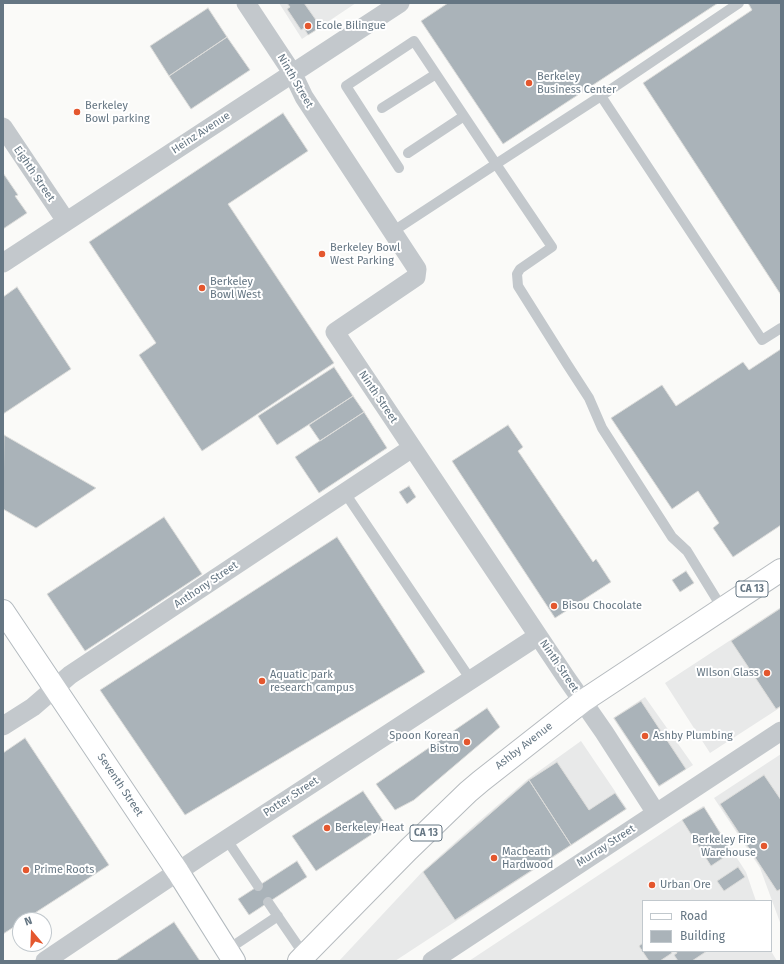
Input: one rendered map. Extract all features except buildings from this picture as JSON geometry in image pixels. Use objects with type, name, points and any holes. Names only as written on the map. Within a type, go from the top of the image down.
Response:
[{"type":"main road","name":"Ashby Avenue","points":[[302,958],[403,855],[468,792],[531,740],[583,701],[781,570]]},
{"type":"main road","name":"Seventh Street","points":[[3,611],[178,872],[231,956]]},
{"type":"street","name":"Ninth Street","points":[[246,3],[293,74],[304,97],[417,269],[416,277],[335,332],[583,701],[656,813]]},
{"type":"street","name":"Heinz Avenue","points":[[3,262],[400,3]]},
{"type":"street","name":"Eighth Street","points":[[3,127],[66,221]]},
{"type":"street","name":"Anthony Street","points":[[3,726],[33,707],[70,675],[412,448]]},
{"type":"street","name":"Potter Street","points":[[44,961],[538,636]]},
{"type":"street","name":"Murray Street","points":[[432,961],[781,731]]},
{"type":"lane","points":[[392,232],[601,96],[739,3]]},
{"type":"lane","points":[[399,168],[346,86],[414,41],[552,247],[520,269],[517,274],[518,286],[589,398],[602,428],[672,537],[687,551],[722,608]]},
{"type":"lane","points":[[382,108],[436,74]]},
{"type":"lane","points":[[601,96],[762,340],[781,328]]},
{"type":"lane","points":[[408,153],[464,116]]},
{"type":"lane","points":[[345,493],[471,680]]},
{"type":"lane","points":[[227,840],[258,886]]},
{"type":"lane","points":[[268,902],[278,916],[302,958]]},
{"type":"lane","points":[[231,956],[278,916]]},
{"type":"shaded area","name":"Ecole Bilingue","points":[[279,3],[356,3],[302,39]]},
{"type":"shaded area","points":[[781,607],[781,707],[710,753],[665,683]]},
{"type":"shaded area","name":"Ashby Plumbing","points":[[645,697],[693,765],[659,787],[613,718]]},
{"type":"shaded area","points":[[581,741],[627,809],[395,961],[339,961],[423,871],[528,779]]},
{"type":"shaded area","name":"Berkeley Fire Warehouse","points":[[781,754],[781,925],[760,868],[714,798]]},
{"type":"shaded area","name":"Urban Ore","points":[[703,806],[746,872],[756,900],[642,900],[642,952],[772,952],[777,961],[469,961]]},
{"type":"place","name":"Ecole Bilingue","points":[[308,26]]},
{"type":"place","name":"Berkeley Business Center","points":[[529,83]]},
{"type":"place","name":"Berkeley Bowl parking","points":[[77,112]]},
{"type":"place","name":"Berkeley Bowl West Parking","points":[[322,254]]},
{"type":"place","name":"Berkeley Bowl West","points":[[202,288]]},
{"type":"place","name":"Bisou Chocolate","points":[[554,606]]},
{"type":"place","name":"WIlson Glass","points":[[767,673]]},
{"type":"place","name":"Aquatic park research campus","points":[[262,681]]},
{"type":"place","name":"Ashby Plumbing","points":[[645,736]]},
{"type":"place","name":"Spoon Korean Bistro","points":[[467,742]]},
{"type":"place","name":"Berkeley Heat","points":[[327,828]]},
{"type":"place","name":"Berkeley Fire Warehouse","points":[[764,846]]},
{"type":"place","name":"Macbeath Hardwood","points":[[494,858]]},
{"type":"place","name":"Prime Roots","points":[[26,870]]},
{"type":"place","name":"Urban Ore","points":[[652,885]]}]
